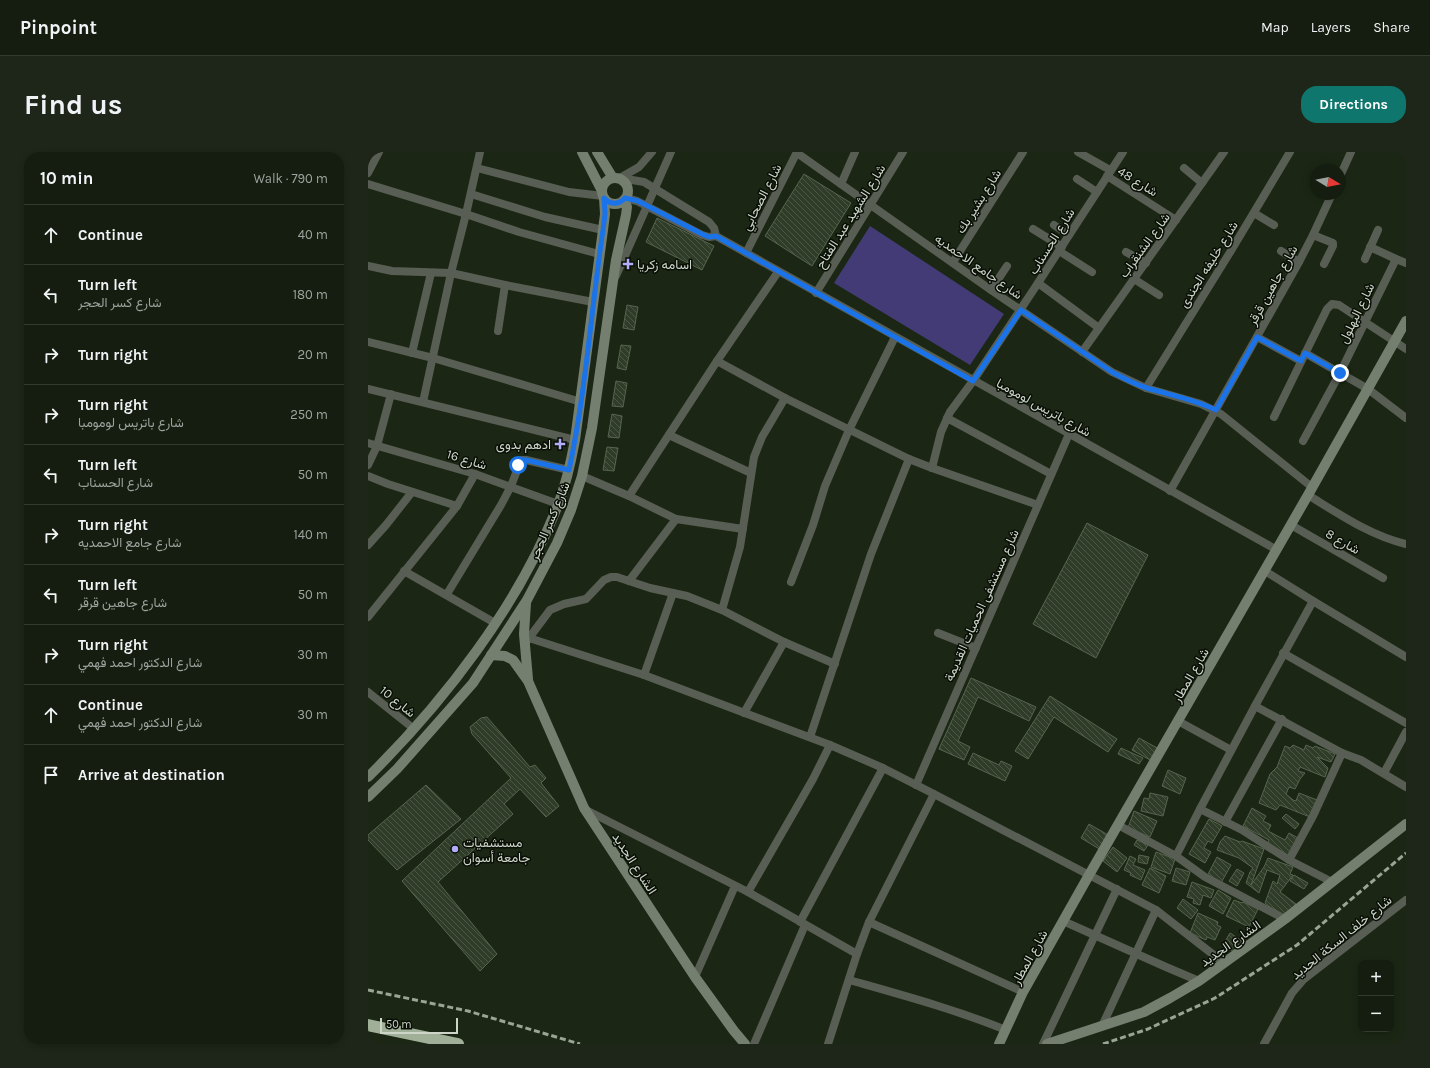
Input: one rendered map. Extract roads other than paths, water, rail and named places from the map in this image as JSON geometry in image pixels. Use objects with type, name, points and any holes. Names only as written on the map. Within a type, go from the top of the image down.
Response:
[{"type":"highway","points":[[368,1025],[458,1044]]},
{"type":"street","points":[[369,167],[379,152]]},
{"type":"street","points":[[423,402],[451,273],[480,152]]},
{"type":"street","points":[[582,152],[607,201],[614,204],[621,202],[625,199],[628,191],[627,188],[618,180],[597,152]]},
{"type":"street","points":[[603,195],[606,182],[618,180],[639,167],[652,152]]},
{"type":"street","points":[[612,284],[671,152]]},
{"type":"street","points":[[841,184],[855,152]]},
{"type":"street","name":"شارع الشهيد عبد الفتاح","points":[[816,293],[903,152]]},
{"type":"street","name":"شارع بشير بك","points":[[953,262],[1023,152]]},
{"type":"street","name":"شارع 48","points":[[1078,152],[1176,220]]},
{"type":"street","name":"شارع الحسناب","points":[[932,468],[941,432],[947,418],[1021,310],[1108,173],[1123,152]]},
{"type":"street","name":"شارع الشنقراب","points":[[1082,352],[1224,152]]},
{"type":"street","name":"شارع خليفه الجندى","points":[[1146,388],[1290,152]]},
{"type":"street","points":[[1346,164],[1351,152]]},
{"type":"street","name":"شارع جامع الاحمديه","points":[[797,153],[991,290],[1112,372],[1146,388],[1194,401],[1216,410],[1227,418],[1310,492],[1359,526],[1393,541],[1406,544]]},
{"type":"street","name":"شارع الصحابي","points":[[746,253],[797,153]]},
{"type":"street","points":[[477,168],[569,192],[603,195]]},
{"type":"street","points":[[1184,168],[1202,183]]},
{"type":"street","points":[[1077,179],[1096,192]]},
{"type":"street","name":"شارع باتريس لومومبا","points":[[618,180],[637,180],[655,188],[709,222],[714,228],[716,236]]},
{"type":"street","points":[[368,184],[519,232],[599,254]]},
{"type":"street","points":[[471,194],[545,216],[603,230]]},
{"type":"street","name":"شارع كسر الحجر","points":[[368,777],[414,729],[442,695],[495,622],[530,565],[558,504],[569,470],[581,402],[605,214],[603,195]]},
{"type":"street","name":"شارع كسر الحجر","points":[[368,797],[397,769],[473,683],[527,600],[557,543],[571,510],[582,476],[592,428],[618,246],[626,215],[627,208],[625,199]]},
{"type":"street","name":"شارع باتريس لومومبا","points":[[625,199],[638,201],[709,237],[716,236],[1277,550]]},
{"type":"street","name":"شارع جاهين قرقر","points":[[1170,491],[1299,262],[1329,200]]},
{"type":"street","points":[[1254,213],[1274,225]]},
{"type":"street","points":[[1054,225],[1069,235]]},
{"type":"street","points":[[1033,228],[1092,272]]},
{"type":"street","points":[[1365,259],[1378,230]]},
{"type":"street","points":[[1313,235],[1333,243],[1324,264]]},
{"type":"street","points":[[1370,247],[1406,263]]},
{"type":"street","points":[[1281,251],[1299,262]]},
{"type":"street","points":[[1126,252],[1146,263]]},
{"type":"street","name":"شارع البهلول","points":[[1304,440],[1340,373],[1396,259]]},
{"type":"street","points":[[368,266],[392,271],[451,273],[505,286],[593,302]]},
{"type":"street","points":[[991,290],[1007,266]]},
{"type":"street","points":[[629,496],[717,361],[778,272]]},
{"type":"street","points":[[412,353],[431,273]]},
{"type":"street","points":[[1134,279],[1160,295]]},
{"type":"street","points":[[1038,283],[1100,328]]},
{"type":"street","points":[[498,330],[505,286]]},
{"type":"street","points":[[1274,417],[1327,309],[1332,304],[1339,305],[1366,321],[1406,349]]},
{"type":"street","name":"شارع المطار","points":[[999,1044],[1023,992],[1277,550],[1406,321]]},
{"type":"street","points":[[791,582],[813,526],[825,486],[849,430],[895,337]]},
{"type":"street","points":[[1257,337],[1301,361]]},
{"type":"street","points":[[368,342],[433,358],[581,402]]},
{"type":"street","points":[[1305,353],[1368,389],[1406,418]]},
{"type":"street","points":[[717,361],[785,398],[909,458],[932,468],[1038,505]]},
{"type":"street","points":[[368,389],[575,440]]},
{"type":"street","points":[[368,465],[377,446],[391,394]]},
{"type":"street","points":[[722,610],[740,547],[754,457],[762,437],[785,398]]},
{"type":"street","points":[[947,418],[1051,474]]},
{"type":"street","name":"شارع مستشفى الحميات القديمة","points":[[916,785],[1069,434]]},
{"type":"street","points":[[668,435],[751,473]]},
{"type":"street","name":"شارع 16","points":[[368,443],[475,474],[558,504]]},
{"type":"street","points":[[810,737],[871,554],[909,458]]},
{"type":"street","points":[[447,594],[501,505],[511,486],[521,460],[569,470]]},
{"type":"street","points":[[368,617],[457,506],[475,474]]},
{"type":"street","points":[[368,476],[457,506]]},
{"type":"street","points":[[582,476],[629,496],[676,519],[743,529]]},
{"type":"street","points":[[368,545],[412,492]]},
{"type":"street","points":[[629,581],[676,519]]},
{"type":"street","name":"شارع 8","points":[[1291,525],[1383,578]]},
{"type":"street","points":[[404,571],[495,622]]},
{"type":"street","points":[[1265,571],[1406,657]]},
{"type":"street","points":[[834,664],[784,642],[722,610],[687,596],[650,588],[611,577],[604,580],[586,599],[570,602],[550,610],[527,641],[644,675],[810,737],[882,768],[1156,910],[1224,963]]},
{"type":"street","points":[[644,675],[673,593]]},
{"type":"street","name":"الشارع الجديد","points":[[527,600],[524,625],[527,641],[528,681]]},
{"type":"street","points":[[1176,856],[1283,653],[1313,601]]},
{"type":"street","points":[[938,633],[976,648]]},
{"type":"street","points":[[744,713],[784,642]]},
{"type":"street","points":[[1283,653],[1406,722]]},
{"type":"street","name":"الشارع الجديد","points":[[491,655],[505,656],[513,660],[528,681],[584,808],[695,977],[734,1031],[746,1044]]},
{"type":"street","name":"شارع 10","points":[[368,692],[414,729]]},
{"type":"street","points":[[1255,706],[1282,719],[1342,753],[1361,760],[1406,787]]},
{"type":"street","points":[[1225,822],[1282,719]]},
{"type":"street","points":[[1178,721],[1231,750]]},
{"type":"street","points":[[1384,773],[1406,732]]},
{"type":"street","points":[[748,892],[813,779],[830,745]]},
{"type":"street","points":[[1289,860],[1313,816],[1342,753]]},
{"type":"street","points":[[754,1044],[803,924],[882,768]]},
{"type":"street","points":[[828,1044],[869,922],[934,794]]},
{"type":"street","points":[[584,808],[748,892],[857,954]]},
{"type":"street","points":[[1200,809],[1242,830],[1289,860],[1332,882]]},
{"type":"street","name":"الشارع الجديد","points":[[1047,1044],[1144,1012],[1199,981],[1285,919],[1406,824]]},
{"type":"street","points":[[1118,825],[1176,856],[1205,877],[1285,919]]},
{"type":"street","points":[[695,977],[735,886]]},
{"type":"street","points":[[1043,1044],[1117,889]]},
{"type":"street","name":"شارع خلف السكة الحديد","points":[[1264,1044],[1292,993],[1304,979],[1406,900]]},
{"type":"street","points":[[1102,1026],[1156,910]]},
{"type":"street","points":[[1064,921],[1135,954],[1199,981]]},
{"type":"street","points":[[869,922],[1023,992]]},
{"type":"street","points":[[849,980],[970,1015],[1006,1030]]},
{"type":"railway","points":[[1103,1044],[1148,1029],[1215,998],[1297,945],[1406,853]]},
{"type":"railway","points":[[368,990],[468,1011],[580,1044]]},
{"type":"place","name":"اسامه زكريا","points":[[628,264]]},
{"type":"place","name":"ادهم بدوى","points":[[560,444]]},
{"type":"place","name":"مستشفيات جامعة أسوان","points":[[455,849]]}]
